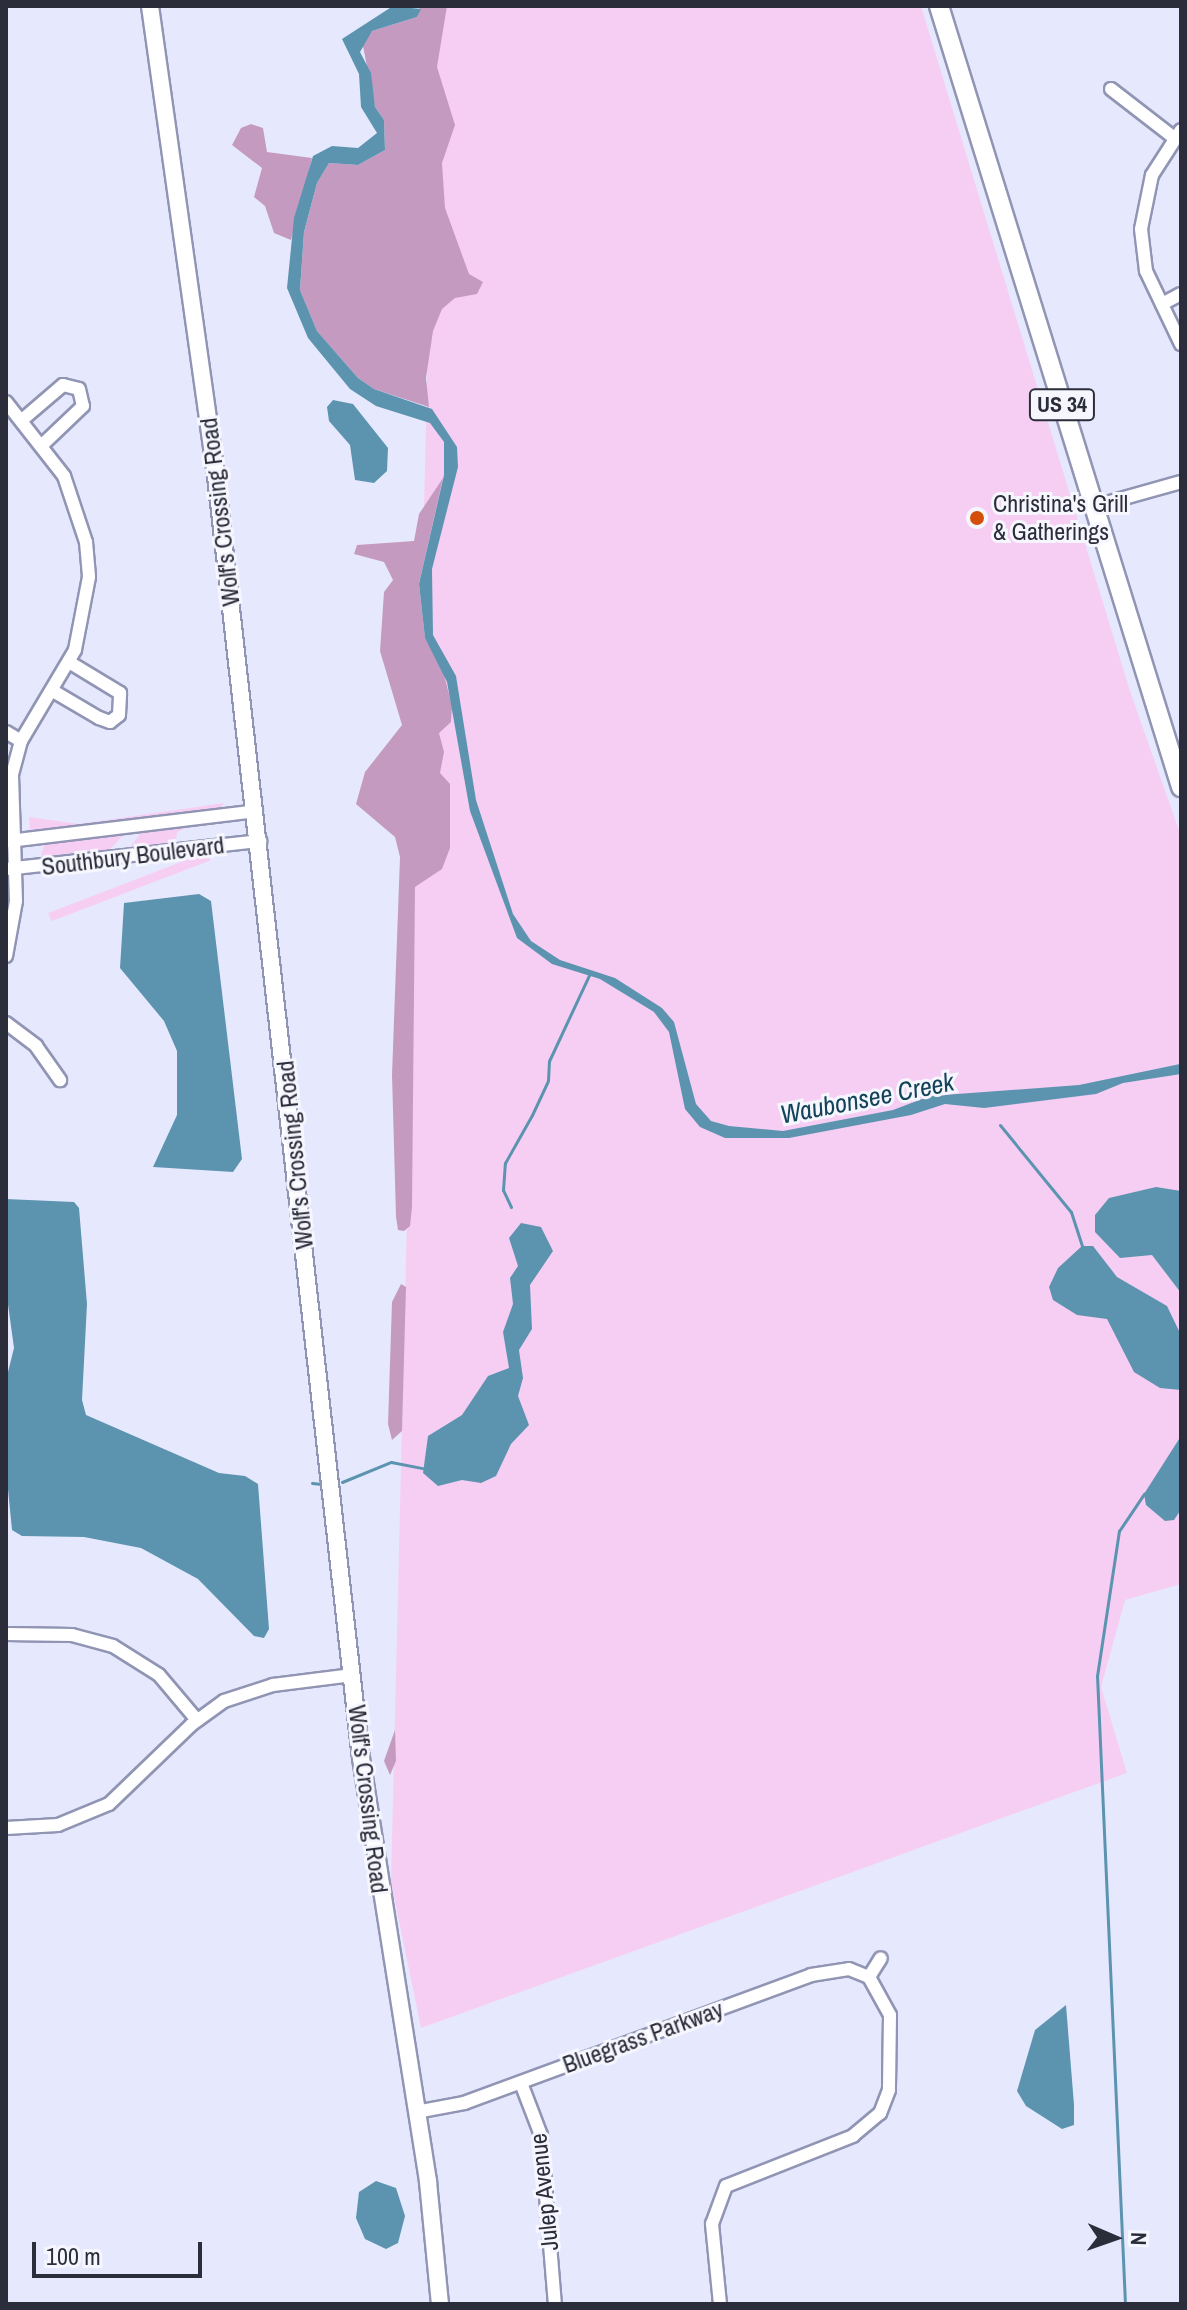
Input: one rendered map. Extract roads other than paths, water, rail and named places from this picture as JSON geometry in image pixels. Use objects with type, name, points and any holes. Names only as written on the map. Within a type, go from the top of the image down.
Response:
[{"type":"main road","name":"Wolf's Crossing Road","points":[[150,6],[199,346],[260,841],[352,1675],[384,1923],[416,2112],[440,2304]]},
{"type":"main road","name":"US 34","points":[[939,6],[1181,787]]},
{"type":"street","points":[[1111,89],[1177,134],[1152,175],[1141,229],[1146,271],[1181,344]]},
{"type":"street","points":[[1162,304],[1181,294]]},
{"type":"street","points":[[22,420],[63,385],[79,389],[83,406],[42,445]]},
{"type":"street","points":[[6,402],[64,476],[86,542],[87,600],[69,662],[21,741],[12,775],[10,840],[15,923],[6,956]]},
{"type":"street","points":[[1092,507],[1181,482]]},
{"type":"street","points":[[53,691],[110,722],[119,715],[120,693],[69,662]]},
{"type":"street","points":[[6,732],[21,741]]},
{"type":"street","name":"Southbury Boulevard","points":[[10,840],[256,811]]},
{"type":"street","name":"Southbury Boulevard","points":[[11,868],[260,841]]},
{"type":"street","points":[[6,1023],[36,1046],[60,1080]]},
{"type":"street","points":[[6,1634],[72,1635],[113,1646],[159,1675],[197,1720]]},
{"type":"street","points":[[6,1828],[70,1822],[109,1804],[197,1720],[253,1689],[352,1675]]},
{"type":"street","points":[[720,2304],[712,2224],[716,2194],[746,2175],[853,2136],[880,2113],[889,2090],[890,2015],[869,1977],[881,1958]]},
{"type":"street","name":"Bluegrass Parkway","points":[[416,2112],[464,2103],[811,1975],[849,1969],[869,1977]]},
{"type":"street","name":"Julep Avenue","points":[[521,2083],[541,2135],[555,2304]]},
{"type":"water","points":[[393,6],[421,9],[417,17],[372,31],[360,52],[371,73],[375,107],[384,120],[385,150],[358,165],[329,163],[317,183],[304,232],[300,290],[317,331],[358,378],[374,389],[432,409],[457,447],[458,467],[432,569],[433,635],[456,676],[476,800],[513,914],[531,941],[560,960],[615,978],[662,1008],[674,1022],[696,1104],[711,1121],[729,1126],[783,1131],[893,1110],[930,1096],[1079,1085],[1180,1064],[1181,1074],[1123,1083],[1096,1094],[984,1108],[945,1104],[911,1115],[789,1138],[725,1138],[700,1127],[685,1109],[669,1032],[654,1012],[600,979],[552,964],[517,938],[470,811],[447,682],[425,638],[419,584],[444,475],[444,442],[430,423],[376,406],[350,389],[308,338],[287,288],[294,218],[313,156],[332,146],[358,148],[377,133],[361,107],[359,74],[342,39]]},
{"type":"water","points":[[333,400],[353,404],[388,448],[387,471],[374,483],[355,480],[350,445],[329,421],[327,407]]},
{"type":"water","points":[[199,894],[211,901],[242,1159],[233,1172],[153,1167],[177,1115],[177,1051],[164,1021],[120,968],[124,903]]},
{"type":"water","points":[[1156,1187],[1181,1191],[1181,1293],[1152,1255],[1120,1258],[1095,1232],[1095,1215],[1109,1198]]},
{"type":"water","points":[[6,1199],[74,1202],[79,1208],[87,1304],[82,1400],[86,1415],[219,1473],[245,1476],[258,1484],[269,1629],[264,1638],[254,1636],[198,1579],[141,1548],[84,1537],[22,1536],[12,1530],[6,1469],[6,1380],[14,1348],[6,1290]]},
{"type":"water","points":[[521,1223],[541,1227],[553,1251],[530,1285],[532,1329],[519,1350],[523,1378],[518,1396],[529,1425],[511,1444],[496,1476],[481,1483],[462,1480],[438,1486],[423,1473],[428,1436],[462,1415],[488,1376],[509,1368],[503,1332],[513,1304],[510,1278],[518,1266],[509,1238]]},
{"type":"water","points":[[1082,1246],[1093,1246],[1117,1277],[1167,1306],[1181,1335],[1181,1390],[1160,1388],[1134,1372],[1107,1319],[1077,1315],[1053,1300],[1049,1287],[1058,1268]]},
{"type":"water","points":[[1181,1436],[1180,1511],[1174,1520],[1165,1521],[1146,1505],[1144,1494]]},
{"type":"water","points":[[1066,2005],[1074,2125],[1062,2129],[1026,2106],[1017,2091],[1035,2030]]},
{"type":"water","points":[[376,2181],[396,2188],[405,2216],[398,2243],[386,2249],[365,2239],[356,2218],[359,2192]]},
{"type":"waterway","points":[[511,1207],[503,1190],[505,1163],[548,1080],[549,1061],[590,973]]},
{"type":"waterway","points":[[1000,1125],[1071,1212],[1082,1246]]},
{"type":"waterway","points":[[342,1482],[391,1462],[422,1468]]},
{"type":"waterway","points":[[312,1483],[322,1484]]},
{"type":"waterway","points":[[1125,2304],[1097,1676],[1119,1531],[1144,1494]]},
{"type":"place","name":"Christina's Grill & Gatherings","points":[[977,518]]},
{"type":"water label","name":"Waubonsee Creek","points":[[867,1098]]}]
